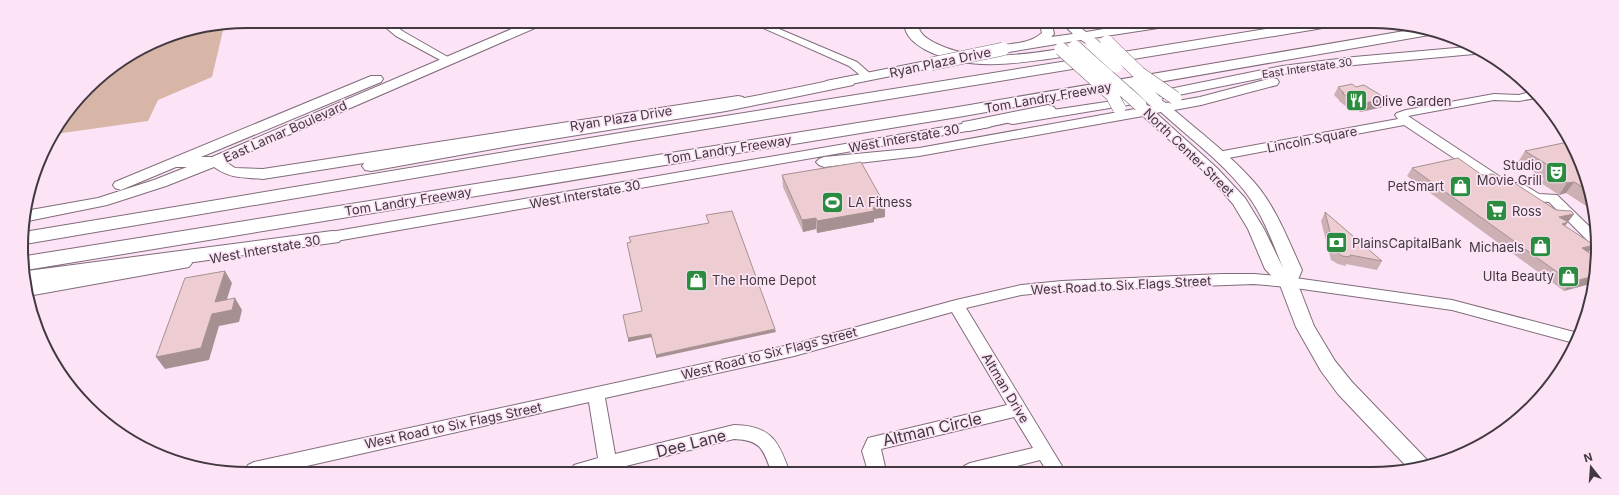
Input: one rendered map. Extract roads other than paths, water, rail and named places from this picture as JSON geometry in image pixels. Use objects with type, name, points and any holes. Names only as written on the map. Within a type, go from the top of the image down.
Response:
[{"type":"highway","points":[[912,28],[915,35],[920,41],[930,47],[960,57],[994,59],[1168,38],[1235,28]]},
{"type":"highway","name":"Tom Landry Freeway","points":[[28,236],[1299,28]]},
{"type":"highway","points":[[553,178],[600,165],[775,133],[1101,79],[1411,32]]},
{"type":"highway","name":"Tom Landry Freeway","points":[[28,263],[958,112],[1412,32]]},
{"type":"highway","points":[[969,126],[1150,100],[1414,32]]},
{"type":"highway","points":[[742,119],[1085,47]]},
{"type":"highway","points":[[28,236],[440,153],[685,114],[800,93],[847,82]]},
{"type":"highway","points":[[30,278],[332,237]]},
{"type":"main road","name":"East Lamar Boulevard","points":[[30,216],[101,202],[160,183],[215,161],[502,28]]},
{"type":"main road","name":"East Lamar Boulevard","points":[[32,207],[71,200],[107,190],[442,57],[522,28]]},
{"type":"main road","points":[[1030,44],[1041,40],[1048,34],[1047,28]]},
{"type":"main road","points":[[1056,28],[1085,47]]},
{"type":"main road","points":[[1072,28],[1085,47],[1112,95],[1115,113]]},
{"type":"main road","points":[[1093,28],[1135,28]]},
{"type":"main road","points":[[1085,47],[1119,31],[1135,28]]},
{"type":"main road","points":[[1085,47],[1119,31]]},
{"type":"main road","name":"Ryan Plaza Drive","points":[[215,161],[231,172],[263,174],[847,82],[1030,44]]},
{"type":"main road","points":[[1030,44],[1114,50],[1156,86],[1175,98],[1197,102]]},
{"type":"main road","name":"North Center Street","points":[[1085,47],[1194,135],[1249,186],[1268,214],[1293,270],[1288,282]]},
{"type":"main road","name":"East Interstate 30","points":[[1150,100],[1282,70],[1468,51]]},
{"type":"main road","points":[[729,169],[833,162],[918,152],[1115,113],[1150,100],[1197,102],[1304,75],[1398,57]]},
{"type":"main road","name":"North Center Street","points":[[1150,100],[1172,134],[1234,194],[1253,223],[1274,268],[1288,282],[1305,327],[1328,366],[1345,388],[1417,462]]},
{"type":"main road","points":[[1194,135],[1185,120],[1184,113],[1186,109],[1197,102]]},
{"type":"main road","points":[[1115,113],[1172,134]]},
{"type":"main road","name":"West Interstate 30","points":[[32,289],[969,126]]},
{"type":"main road","points":[[175,163],[215,161]]},
{"type":"street","points":[[392,28],[442,57]]},
{"type":"street","points":[[769,28],[846,61],[858,67],[869,77]]},
{"type":"street","points":[[1531,96],[1520,98],[1494,97],[1401,115],[1406,121],[1504,185],[1518,187],[1536,198],[1552,198],[1591,237]]},
{"type":"street","name":"Lincoln Square","points":[[1218,156],[1406,121]]},
{"type":"street","name":"West Road to Six Flags Street","points":[[282,466],[794,350],[956,305],[1021,290],[1062,286],[1254,279],[1288,282],[1452,305],[1572,337]]},
{"type":"street","name":"Altman Drive","points":[[956,305],[1053,467]]},
{"type":"street","points":[[596,394],[609,467]]},
{"type":"street","name":"Altman Circle","points":[[877,467],[871,451],[874,443],[1018,409]]},
{"type":"street","name":"Dee Lane","points":[[609,467],[734,432],[745,432],[757,435],[773,448],[779,467]]},
{"type":"street","points":[[986,467],[1044,452]]},
{"type":"place","name":"Olive Garden","points":[[1357,101]]},
{"type":"place","name":"Studio Movie Grill","points":[[1557,172]]},
{"type":"place","name":"PetSmart","points":[[1460,186]]},
{"type":"place","name":"LA Fitness","points":[[833,202]]},
{"type":"place","name":"Ross","points":[[1496,211]]},
{"type":"place","name":"PlainsCapitalBank","points":[[1336,243]]},
{"type":"place","name":"Michaels","points":[[1540,247]]},
{"type":"place","name":"Ulta Beauty","points":[[1569,276]]},
{"type":"place","name":"The Home Depot","points":[[696,280]]}]
